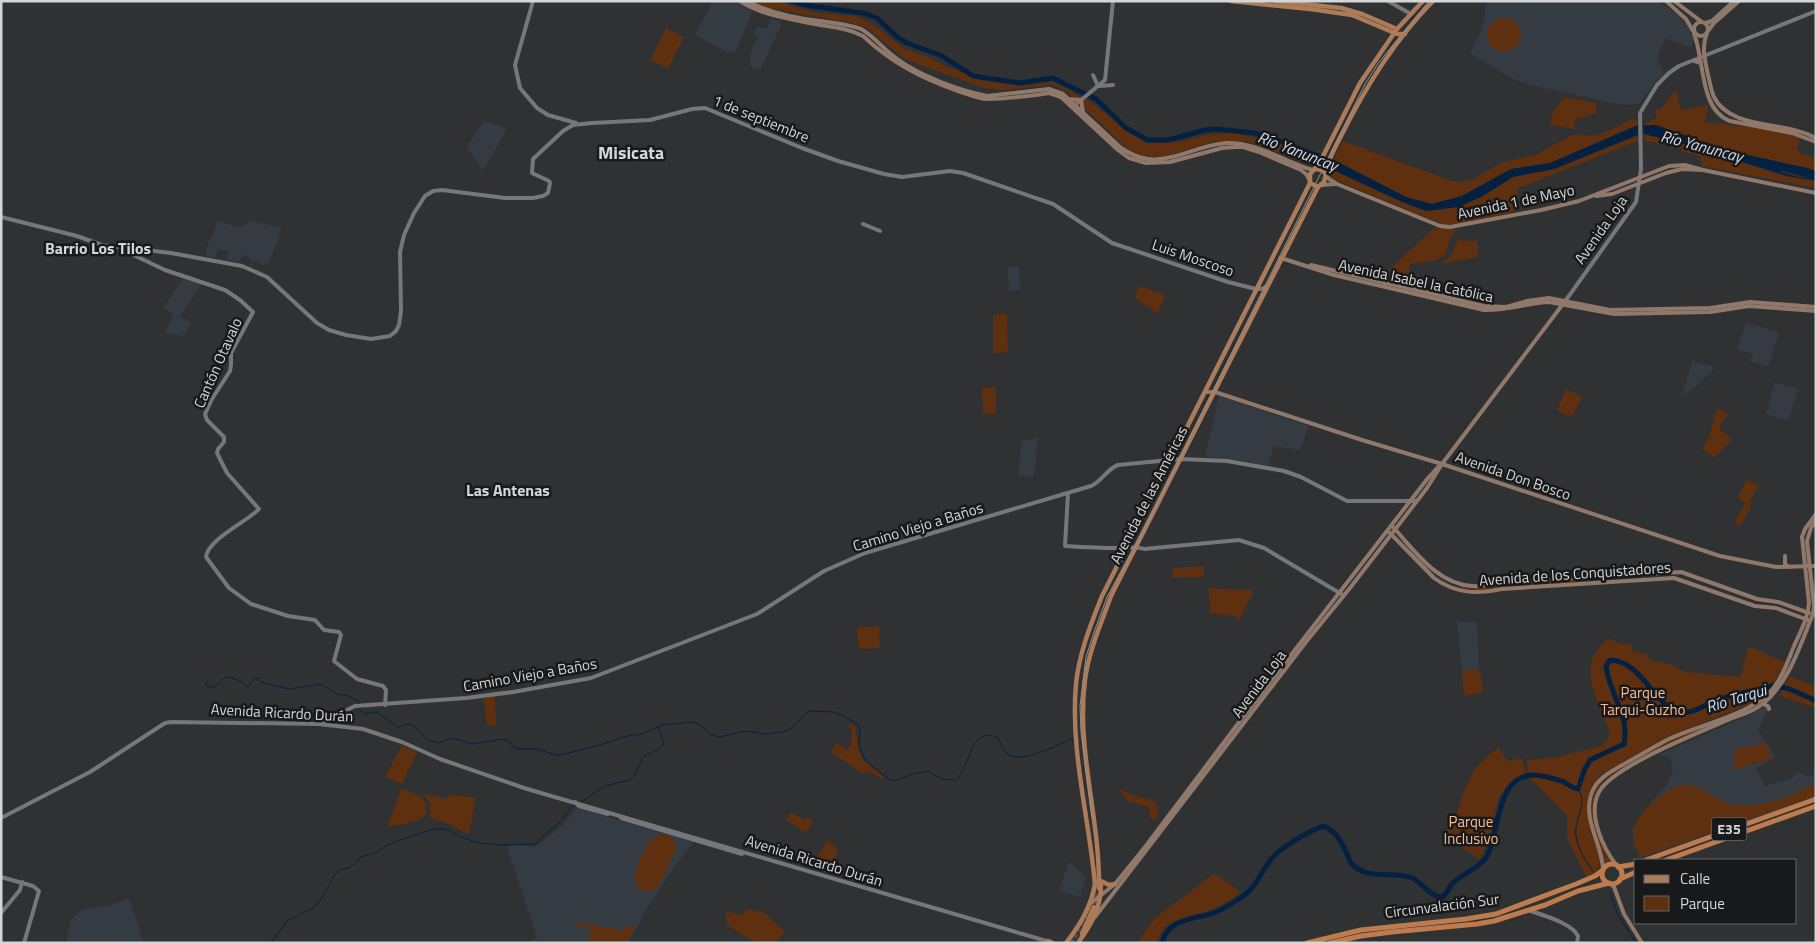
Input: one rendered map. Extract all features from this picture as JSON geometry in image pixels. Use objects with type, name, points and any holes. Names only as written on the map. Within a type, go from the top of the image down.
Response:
[{"type":"highway","name":"E35","points":[[1649,859],[1816,799]]},
{"type":"highway","name":"E35","points":[[1669,859],[1816,806]]},
{"type":"highway","name":"Circunvalación Sur","points":[[1307,943],[1361,930],[1496,914],[1595,876],[1609,865],[1634,864]]},
{"type":"highway","points":[[1617,866],[1621,873],[1620,879]]},
{"type":"highway","points":[[1603,869],[1603,878],[1609,883]]},
{"type":"highway","name":"Circunvalación Sur","points":[[1330,943],[1361,936],[1494,921],[1545,905],[1578,891],[1615,883],[1634,873]]},
{"type":"main road","points":[[740,1],[761,12],[857,33],[864,36],[904,68],[940,85],[976,97],[986,99],[1011,98],[1048,92],[1061,97],[1083,113],[1131,155],[1149,160],[1172,158],[1223,143],[1236,143],[1261,149],[1303,167],[1326,172]]},
{"type":"main road","points":[[747,1],[763,9],[786,15],[842,24],[861,30],[906,65],[931,77],[977,94],[995,96],[1049,89],[1063,94],[1118,150],[1130,158],[1146,163],[1170,162],[1222,148],[1244,147],[1301,170],[1310,181],[1320,186]]},
{"type":"main road","points":[[1231,1],[1352,15],[1405,34]]},
{"type":"main road","points":[[1275,1],[1341,8],[1362,14],[1396,31]]},
{"type":"main road","name":"Avenida de las Américas","points":[[1067,941],[1092,905],[1095,884],[1076,739],[1076,684],[1080,659],[1102,596],[1206,392],[1352,97],[1396,31],[1423,1]]},
{"type":"main road","name":"Avenida de las Américas","points":[[1078,943],[1094,919],[1101,895],[1101,881],[1083,729],[1085,680],[1089,656],[1111,596],[1138,546],[1282,257],[1320,186],[1325,181],[1332,156],[1368,84],[1382,62],[1433,1]]},
{"type":"main road","points":[[1666,1],[1686,19],[1694,33],[1704,59],[1713,95],[1721,108],[1730,115],[1741,119],[1790,128],[1816,138]]},
{"type":"main road","points":[[1674,1],[1703,22],[1707,26],[1708,32]]},
{"type":"main road","points":[[1734,1],[1714,23],[1708,32],[1704,45],[1710,103],[1720,116],[1730,121],[1798,134],[1816,142]]},
{"type":"main road","points":[[1694,33],[1695,24],[1710,22],[1740,1]]},
{"type":"main road","points":[[1694,33],[1700,37],[1708,32]]},
{"type":"main road","points":[[1352,97],[1356,107]]},
{"type":"main road","points":[[1068,99],[1081,99],[1080,105],[1083,113]]},
{"type":"main road","name":"Avenida 1 de Mayo","points":[[1326,172],[1329,179],[1337,184],[1437,225],[1450,227],[1541,210],[1589,197],[1647,174],[1678,165],[1816,192]]},
{"type":"main road","name":"Avenida 1 de Mayo","points":[[1589,197],[1612,194],[1673,171],[1682,169],[1703,170]]},
{"type":"main road","name":"Avenida 1 de Mayo","points":[[1320,186],[1337,184]]},
{"type":"main road","name":"Avenida Isabel la Católica","points":[[1282,257],[1360,278],[1484,306],[1506,306],[1540,299],[1610,310],[1710,308],[1750,302],[1816,308]]},
{"type":"main road","name":"Avenida Isabel la Católica","points":[[1282,257],[1334,275],[1484,310],[1506,310],[1540,302],[1564,302],[1596,312],[1614,314],[1710,312],[1749,306],[1816,312]]},
{"type":"main road","points":[[1360,278],[1382,273],[1384,283]]},
{"type":"main road","name":"Avenida Loja","points":[[1094,919],[1564,302]]},
{"type":"main road","name":"Avenida Don Bosco","points":[[1206,392],[1215,392],[1442,464],[1711,553],[1759,564],[1791,568],[1816,566]]},
{"type":"main road","points":[[1811,613],[1802,537],[1805,529],[1816,514]]},
{"type":"main road","points":[[1617,866],[1609,854],[1594,815],[1597,796],[1612,777],[1667,747],[1762,704],[1782,682],[1815,604],[1807,547],[1808,535],[1816,520]]},
{"type":"main road","name":"Avenida de los Conquistadores","points":[[1394,527],[1427,564],[1443,577],[1465,586],[1478,587],[1506,582],[1681,572],[1757,599],[1778,602],[1811,613]]},
{"type":"main road","name":"Avenida de los Conquistadores","points":[[1389,532],[1441,584],[1463,592],[1478,593],[1502,589],[1674,578],[1755,606],[1776,608],[1808,620]]},
{"type":"main road","points":[[1785,556],[1785,564],[1791,568]]},
{"type":"main road","name":"Avenida Loja","points":[[1092,905],[1115,884],[1342,594]]},
{"type":"main road","points":[[1603,869],[1602,856],[1594,833],[1589,808],[1591,795],[1601,779],[1669,739],[1755,704],[1773,692],[1808,620]]},
{"type":"main road","points":[[1762,704],[1768,706],[1769,709]]},
{"type":"main road","name":"Avenida de las Américas","points":[[1087,819],[1094,849],[1098,888],[1096,836]]},
{"type":"main road","points":[[1620,879],[1616,888],[1624,914],[1642,943]]},
{"type":"main road","points":[[1101,881],[1109,885],[1115,884]]},
{"type":"main road","points":[[1609,883],[1617,893]]},
{"type":"main road","points":[[1081,938],[1092,905]]},
{"type":"main road","points":[[1061,943],[1067,941]]},
{"type":"street","points":[[533,1],[515,65],[520,88],[534,106],[548,115],[578,124]]},
{"type":"street","points":[[1074,107],[1105,80],[1113,1]]},
{"type":"street","points":[[1388,1],[1411,14]]},
{"type":"street","name":"Avenida Loja","points":[[1564,302],[1633,208],[1640,183],[1640,113],[1657,85],[1676,68],[1704,59],[1816,11]]},
{"type":"street","points":[[1092,75],[1098,86]]},
{"type":"street","points":[[1098,86],[1113,85]]},
{"type":"street","name":"1 de septiembre","points":[[119,248],[171,253],[242,266],[268,277],[309,317],[329,330],[364,338],[386,337],[396,331],[400,322],[400,252],[404,235],[414,213],[422,200],[430,192],[438,190],[505,198],[533,198],[545,195],[550,190],[550,183],[532,172],[532,162],[534,156],[566,128],[578,124],[650,120],[692,109],[705,108],[802,148],[838,161],[884,174],[902,177],[950,171],[963,173],[1053,204],[1112,244]]},
{"type":"street","points":[[566,120],[566,128]]},
{"type":"street","points":[[1641,169],[1647,174]]},
{"type":"street","points":[[1633,186],[1639,190]]},
{"type":"street","points":[[1,217],[119,248]]},
{"type":"street","points":[[863,224],[880,231]]},
{"type":"street","name":"Luis Moscoso","points":[[1112,244],[1212,278],[1256,289],[1268,286]]},
{"type":"street","name":"Cantón Otavalo","points":[[119,248],[165,270],[225,290],[253,312],[231,353],[232,365],[230,371],[212,399],[206,414],[207,420],[224,437],[224,442],[217,453],[227,473],[259,509],[234,527],[208,550],[206,556],[229,588],[251,604],[288,616],[315,620],[324,630],[340,632],[334,661],[357,679],[383,686],[386,690],[386,704]]},
{"type":"street","name":"Camino Viejo a Baños","points":[[319,724],[355,706],[512,692],[592,678],[757,614],[824,571],[865,553],[1075,490],[1097,482],[1116,465],[1180,459],[1227,461],[1284,471],[1347,501],[1414,501]]},
{"type":"street","points":[[1068,492],[1065,546],[1127,548],[1138,546],[1144,549],[1239,540],[1264,548],[1342,594]]},
{"type":"street","name":"Avenida Ricardo Durán","points":[[1,818],[90,772],[165,723],[350,726],[374,731],[471,770],[1048,942]]},
{"type":"street","points":[[1,877],[33,886],[39,891],[24,943]]},
{"type":"street","points":[[1,913],[20,890],[22,882]]},
{"type":"street","points":[[1543,915],[1540,908],[1545,905]]},
{"type":"street","points":[[1528,910],[1575,930],[1578,936],[1577,943]]},
{"type":"shaded area","points":[[713,1],[737,1],[753,10],[735,54],[730,51],[728,53],[695,35]]},
{"type":"shaded area","points":[[1487,1],[1658,1],[1680,16],[1686,23],[1694,40],[1691,48],[1665,38],[1657,58],[1664,74],[1657,80],[1639,104],[1623,105],[1531,85],[1513,79],[1470,54],[1482,28]]},
{"type":"shaded area","points":[[771,19],[780,21],[781,25],[761,69],[755,69],[750,66],[750,53],[758,36],[753,34],[757,27],[767,28]]},
{"type":"shaded area","points":[[484,120],[507,129],[483,171],[467,147]]},
{"type":"shaded area","points":[[250,220],[281,228],[279,239],[268,264],[263,265],[254,260],[251,267],[249,266],[252,260],[244,254],[239,262],[226,260],[229,251],[227,249],[227,251],[218,249],[214,258],[206,256],[206,249],[218,221],[239,227],[246,225]]},
{"type":"shaded area","points":[[1018,266],[1021,289],[1009,291],[1007,267]]},
{"type":"shaded area","points":[[183,278],[202,284],[180,316],[192,323],[184,336],[164,333],[174,315],[163,308]]},
{"type":"shaded area","points":[[1746,322],[1779,333],[1768,367],[1750,361],[1753,354],[1737,349]]},
{"type":"shaded area","points":[[1692,361],[1712,366],[1714,369],[1686,394],[1683,392]]},
{"type":"shaded area","points":[[1775,382],[1799,389],[1788,420],[1766,414]]},
{"type":"shaded area","points":[[1219,396],[1309,426],[1300,450],[1274,446],[1268,466],[1245,461],[1205,457]]},
{"type":"shaded area","points":[[1038,437],[1034,477],[1018,476],[1022,441]]},
{"type":"shaded area","points":[[1457,621],[1477,622],[1479,670],[1462,671]]},
{"type":"shaded area","points":[[1766,706],[1768,709],[1758,730],[1776,757],[1756,768],[1765,786],[1792,778],[1797,771],[1810,777],[1815,773],[1816,797],[1640,858],[1633,844],[1632,829],[1651,802],[1666,786],[1673,770],[1670,759],[1660,754],[1752,714]]},
{"type":"shaded area","points":[[577,808],[694,842],[673,869],[628,943],[525,943],[537,937],[507,847],[511,845],[535,847],[562,826]]},
{"type":"shaded area","points":[[1069,861],[1086,878],[1080,897],[1059,891]]},
{"type":"shaded area","points":[[129,898],[144,943],[66,943],[71,919],[80,910],[107,906]]},
{"type":"green space","points":[[752,1],[778,1],[816,13],[856,16],[873,24],[903,48],[931,58],[945,66],[989,81],[1019,86],[1054,82],[1088,100],[1145,143],[1179,142],[1206,135],[1231,133],[1260,138],[1317,158],[1315,163],[1310,165],[1247,141],[1216,141],[1163,157],[1144,156],[1130,151],[1066,91],[1052,85],[1003,90],[984,88],[906,60],[867,28],[852,23],[762,7]]},
{"type":"green space","points":[[1504,18],[1516,23],[1521,35],[1516,47],[1504,52],[1492,47],[1487,35],[1492,23]]},
{"type":"green space","points":[[666,28],[684,37],[668,69],[650,60]]},
{"type":"green space","points":[[1676,89],[1680,107],[1684,110],[1708,105],[1705,122],[1766,129],[1800,137],[1797,149],[1800,153],[1816,158],[1816,171],[1729,151],[1656,125],[1643,125],[1656,118],[1656,108],[1660,110]]},
{"type":"green space","points":[[1565,97],[1597,103],[1596,113],[1574,120],[1575,129],[1549,125],[1555,108]]},
{"type":"green space","points":[[1632,119],[1637,120],[1638,125],[1550,163],[1511,169],[1462,196],[1432,204],[1406,197],[1334,160],[1343,141],[1458,182],[1472,180],[1502,162],[1535,155],[1574,134],[1598,135]]},
{"type":"green space","points":[[1644,134],[1685,144],[1775,173],[1816,181],[1816,188],[1702,166],[1700,156],[1683,152],[1681,148],[1645,141]]},
{"type":"green space","points":[[1638,135],[1638,141],[1518,188],[1514,212],[1446,225],[1333,179],[1328,173],[1331,169],[1402,202],[1427,211],[1458,207],[1481,197],[1513,177],[1554,169]]},
{"type":"green space","points":[[1433,229],[1456,229],[1454,234],[1452,234],[1445,255],[1435,260],[1410,264],[1409,286],[1385,280],[1387,272]]},
{"type":"green space","points":[[1458,240],[1478,241],[1478,257],[1442,264],[1452,254]]},
{"type":"green space","points":[[1139,286],[1165,295],[1158,314],[1135,298]]},
{"type":"green space","points":[[1007,314],[1008,351],[993,354],[993,315]]},
{"type":"green space","points":[[996,387],[996,413],[983,414],[982,388]]},
{"type":"green space","points":[[1566,389],[1582,397],[1573,415],[1565,415],[1557,410]]},
{"type":"green space","points":[[1716,410],[1728,413],[1720,425],[1720,429],[1731,441],[1715,458],[1702,449],[1709,437]]},
{"type":"green space","points":[[1747,480],[1759,485],[1750,501],[1751,507],[1740,526],[1735,522],[1745,503],[1738,497]]},
{"type":"green space","points":[[1204,566],[1204,577],[1172,578],[1173,568]]},
{"type":"green space","points":[[1574,580],[1575,582],[1573,583],[1481,590],[1461,588],[1481,588],[1506,584]]},
{"type":"green space","points":[[1208,588],[1251,590],[1253,593],[1238,622],[1235,616],[1209,613],[1209,610],[1211,610]]},
{"type":"green space","points":[[879,626],[880,648],[859,649],[857,628]]},
{"type":"green space","name":"Parque Tarqui-Guzho","points":[[1608,638],[1618,643],[1632,645],[1632,651],[1649,655],[1649,660],[1673,665],[1686,672],[1740,677],[1749,646],[1786,663],[1763,694],[1748,705],[1668,737],[1601,774],[1590,790],[1587,811],[1600,860],[1596,871],[1592,875],[1586,876],[1567,839],[1567,816],[1530,778],[1526,760],[1557,757],[1601,746],[1607,740],[1610,733],[1599,707],[1590,668],[1595,654]]},
{"type":"green space","points":[[1480,669],[1483,692],[1464,696],[1462,671]]},
{"type":"green space","points":[[1790,676],[1814,686],[1816,684],[1816,708],[1779,696]]},
{"type":"green space","points":[[495,696],[496,725],[487,726],[484,698]]},
{"type":"green space","points":[[1767,697],[1757,707],[1667,745],[1603,781],[1595,794],[1593,815],[1600,841],[1608,858],[1613,863],[1609,863],[1604,867],[1603,855],[1591,815],[1594,793],[1602,780],[1669,740],[1755,706]]},
{"type":"green space","points":[[851,724],[855,726],[862,759],[884,777],[883,779],[868,771],[863,774],[831,752],[837,743],[847,750],[851,744],[852,730],[848,727]]},
{"type":"green space","points":[[1766,743],[1771,759],[1734,769],[1735,749]]},
{"type":"green space","points":[[402,745],[417,752],[402,784],[385,777]]},
{"type":"green space","name":"Parque Inclusivo","points":[[1499,747],[1507,761],[1522,758],[1526,774],[1509,784],[1499,797],[1490,835],[1480,859],[1443,835],[1453,824],[1472,774],[1482,761]]},
{"type":"green space","points":[[1816,782],[1815,796],[1641,857],[1636,846],[1633,831],[1637,821],[1647,808],[1675,787],[1682,785],[1693,786],[1724,802],[1735,805],[1747,805],[1759,804],[1784,797]]},
{"type":"green space","points":[[1118,788],[1138,797],[1154,800],[1153,802],[1156,803],[1156,806],[1160,807],[1156,812],[1159,814],[1155,820],[1149,817],[1150,808],[1128,801]]},
{"type":"green space","points":[[401,789],[423,799],[427,807],[426,813],[422,818],[414,821],[387,827]]},
{"type":"green space","points":[[422,793],[447,799],[448,795],[476,797],[469,834],[430,818],[430,807]]},
{"type":"green space","points":[[791,812],[804,820],[807,817],[813,822],[806,833],[786,820]]},
{"type":"green space","points":[[660,834],[672,838],[675,851],[660,884],[652,891],[647,891],[636,884],[636,871],[646,848]]},
{"type":"green space","points":[[828,840],[838,850],[832,867],[814,861]]},
{"type":"green space","points":[[1215,873],[1241,893],[1216,907],[1170,924],[1160,934],[1156,943],[1137,943],[1155,918]]},
{"type":"green space","points":[[750,909],[765,913],[785,932],[776,943],[755,943],[727,925],[726,911],[741,915]]},
{"type":"green space","points":[[577,922],[595,926],[599,925],[603,928],[616,928],[615,933],[636,925],[627,942],[588,943],[590,928],[575,925]]},
{"type":"water","points":[[1638,125],[1638,135],[1554,169],[1513,177],[1481,197],[1458,207],[1426,211],[1331,169],[1334,160],[1406,197],[1432,204],[1462,196],[1511,169],[1550,163]]},
{"type":"water","points":[[1643,125],[1656,125],[1729,151],[1807,168],[1816,171],[1816,175],[1786,167],[1780,172],[1816,179],[1816,181],[1787,176],[1685,144],[1644,134]]},
{"type":"waterway","name":"Río Yanuncay","points":[[790,1],[811,6],[863,13],[877,18],[897,37],[907,43],[942,56],[973,76],[1020,83],[1053,78],[1096,99],[1126,128],[1148,140],[1168,140],[1205,130],[1217,129],[1254,133],[1321,157],[1337,167]]},
{"type":"waterway","name":"Río Yanuncay","points":[[1778,167],[1816,177]]},
{"type":"waterway","name":"Río Tarqui","points":[[1162,943],[1170,928],[1176,924],[1216,912],[1239,899],[1257,882],[1276,854],[1296,839],[1324,826],[1338,837],[1351,863],[1357,869],[1371,874],[1410,877],[1433,894],[1442,897],[1455,881],[1479,865],[1487,856],[1505,795],[1512,784],[1521,778],[1538,775],[1564,782],[1578,789],[1590,760],[1624,744],[1625,734],[1622,714],[1611,686],[1606,666],[1610,660],[1621,662],[1631,668],[1663,702],[1680,712],[1692,711],[1724,698],[1771,686],[1789,689],[1816,701]]},
{"type":"waterway","points":[[206,682],[207,687],[215,687],[225,677],[229,677],[240,681],[247,687],[254,679],[258,678],[261,682],[289,689],[320,684],[337,694],[349,696],[359,702],[359,704]]},
{"type":"waterway","points":[[358,708],[364,714],[377,712],[398,727],[409,724],[413,725],[426,739],[438,743],[452,738],[473,744],[504,739],[511,742],[513,747],[539,749],[554,755],[561,755],[627,736],[641,734],[662,725],[692,722],[701,725],[710,734],[719,737],[746,731],[765,734],[783,732],[790,729],[809,711],[835,712],[858,724],[860,731],[859,747],[866,761],[888,779],[895,781],[927,771],[942,779],[956,780],[965,767],[976,742],[982,737],[989,735],[998,738],[1005,752],[1016,757],[1024,757],[1042,752],[1074,738]]},
{"type":"waterway","points":[[579,803],[605,786],[629,780],[634,776],[643,757],[659,749],[664,744],[659,727]]},
{"type":"waterway","points":[[1578,789],[1582,798],[1576,828],[1578,846],[1594,872]]},
{"type":"waterway","points":[[271,943],[287,921],[313,908],[320,901],[334,876],[340,870],[351,867],[361,857],[377,852],[400,840],[434,829],[446,829],[458,836],[478,843],[500,845],[535,844],[576,805]]},
{"type":"waterway","points":[[1610,893],[1618,915],[1636,943]]},
{"type":"tunnel","points":[[1092,910],[1099,889]]},
{"type":"tunnel","points":[[1082,925],[1091,908]]},
{"type":"tunnel","points":[[1071,943],[1085,924]]},
{"type":"tram line","points":[[1092,818],[1081,732],[1080,706],[1086,657],[1107,597],[1150,518],[1365,84],[1379,62],[1429,1]]},
{"type":"district","name":"Misicata","points":[[631,153]]},
{"type":"district","name":"Barrio Los Tilos","points":[[98,248]]},
{"type":"district","name":"Las Antenas","points":[[508,490]]}]
